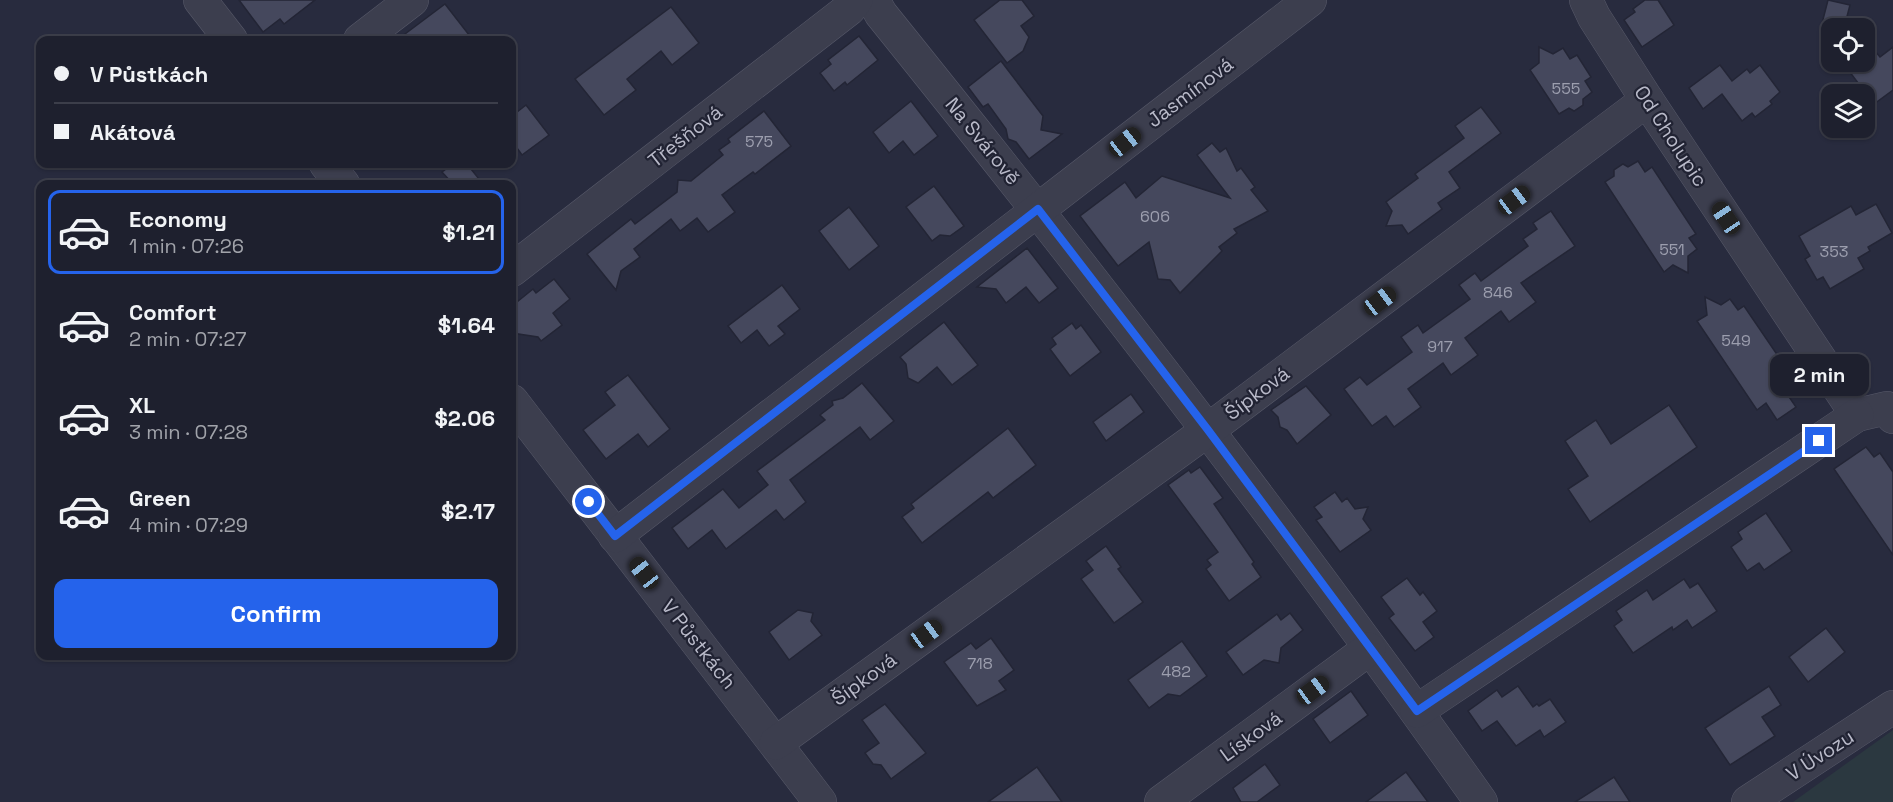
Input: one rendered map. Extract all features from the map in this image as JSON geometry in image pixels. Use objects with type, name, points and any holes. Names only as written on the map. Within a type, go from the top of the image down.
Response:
[{"type":"street","points":[[200,0],[228,36]]},
{"type":"street","points":[[365,36],[412,0]]},
{"type":"street","name":"Třešňová","points":[[516,267],[849,9],[856,0]]},
{"type":"street","name":"Na Svárově","points":[[873,0],[881,14],[1038,209],[1208,430],[1417,711],[1481,802]]},
{"type":"street","name":"Jasmínová","points":[[615,536],[1310,0]]},
{"type":"street","name":"Od Cholupic","points":[[1586,0],[1594,17],[1647,100],[1882,408]]},
{"type":"street","name":"Šípková","points":[[776,743],[1208,430],[1647,100]]},
{"type":"street","points":[[330,168],[340,180]]},
{"type":"street","name":"V Půstkách","points":[[516,406],[820,802]]},
{"type":"street","points":[[1417,711],[1882,408]]},
{"type":"street","name":"Lísková","points":[[1161,802],[1370,649]]},
{"type":"street","name":"V Úvozu","points":[[1748,802],[1893,707]]},
{"type":"shaded area","points":[[1893,730],[1893,802],[1793,802]]},
{"type":"building","points":[[239,0],[315,0],[284,24],[280,19],[263,32]]},
{"type":"building","points":[[1000,0],[1022,0],[1034,16],[1021,26],[1029,37],[1023,51],[1007,63],[974,20]]},
{"type":"building","points":[[1645,0],[1658,0],[1674,25],[1642,47],[1624,20]]},
{"type":"building","points":[[1828,0],[1850,5],[1847,18],[1823,18]]},
{"type":"building","points":[[445,4],[470,36],[402,36]]},
{"type":"building","points":[[671,7],[699,43],[672,65],[661,51],[627,79],[636,90],[604,115],[575,79]]},
{"type":"building","points":[[859,36],[878,60],[847,85],[845,82],[834,91],[820,73],[831,64],[828,60]]},
{"type":"building","points":[[1539,47],[1553,54],[1563,48],[1570,59],[1577,55],[1591,77],[1585,81],[1592,92],[1583,99],[1583,105],[1574,111],[1569,108],[1559,114],[1530,70],[1539,63]]},
{"type":"building","points":[[1893,47],[1893,90],[1875,103],[1875,84],[1859,84],[1850,72],[1875,72],[1875,51],[1880,57]]},
{"type":"building","points":[[1001,61],[1043,116],[1041,130],[1062,134],[1029,159],[1016,142],[1008,139],[1006,129],[988,104],[983,107],[968,87]]},
{"type":"building","points":[[1720,65],[1732,81],[1747,69],[1750,73],[1760,65],[1780,92],[1770,101],[1772,104],[1755,117],[1752,113],[1742,121],[1722,94],[1703,109],[1689,88]]},
{"type":"building","points":[[911,101],[938,136],[914,155],[903,141],[889,153],[873,132]]},
{"type":"building","points":[[526,105],[549,135],[522,155],[516,147],[516,113]]},
{"type":"building","points":[[1481,107],[1501,133],[1449,172],[1460,188],[1438,203],[1442,209],[1408,234],[1402,225],[1386,226],[1392,211],[1386,202],[1418,178],[1415,174],[1464,138],[1455,126]]},
{"type":"building","points":[[764,111],[791,146],[755,174],[753,172],[722,195],[735,212],[708,232],[697,218],[680,231],[671,219],[634,249],[640,257],[621,271],[616,290],[587,254],[631,219],[635,224],[677,192],[678,180],[691,181],[723,155],[719,150],[730,142],[728,139]]},
{"type":"building","points":[[1212,143],[1220,152],[1226,148],[1237,171],[1241,168],[1255,187],[1251,190],[1268,211],[1234,229],[1237,233],[1219,247],[1222,251],[1180,293],[1170,280],[1158,279],[1149,242],[1118,266],[1080,216],[1125,182],[1136,198],[1162,176],[1230,198],[1197,155]]},
{"type":"building","points":[[1638,161],[1645,172],[1652,167],[1696,234],[1689,238],[1697,249],[1688,256],[1688,273],[1673,265],[1664,272],[1605,182],[1614,176],[1614,170],[1623,164],[1628,167]]},
{"type":"building","points":[[448,168],[470,168],[480,180],[449,180],[442,172]]},
{"type":"building","points":[[934,186],[964,226],[950,236],[940,235],[932,241],[906,207]]},
{"type":"building","points":[[1876,204],[1892,233],[1868,247],[1870,251],[1858,258],[1864,269],[1830,289],[1823,277],[1817,280],[1805,259],[1810,256],[1799,236],[1851,206],[1856,215]]},
{"type":"building","points":[[849,207],[879,246],[849,270],[819,231]]},
{"type":"building","points":[[1551,211],[1575,246],[1521,283],[1536,302],[1509,322],[1501,311],[1465,338],[1478,355],[1451,375],[1443,363],[1408,389],[1421,407],[1394,427],[1386,416],[1372,426],[1344,389],[1360,377],[1367,385],[1412,352],[1401,337],[1418,325],[1423,333],[1470,299],[1459,285],[1475,273],[1481,281],[1528,246],[1523,239],[1537,229],[1533,223]]},
{"type":"building","points":[[1027,248],[1058,288],[1039,303],[1026,287],[1006,303],[996,289],[977,287]]},
{"type":"building","points":[[554,279],[570,299],[553,313],[562,325],[541,341],[538,337],[516,334],[516,303],[533,289],[536,293]]},
{"type":"building","points":[[782,285],[800,309],[778,326],[785,334],[769,346],[757,330],[741,343],[728,326]]},
{"type":"building","points":[[1705,297],[1721,305],[1730,299],[1738,310],[1744,306],[1789,372],[1782,376],[1790,388],[1785,391],[1796,407],[1777,420],[1766,403],[1757,410],[1697,321],[1707,315]]},
{"type":"building","points":[[944,322],[978,365],[952,385],[937,367],[918,383],[908,378],[906,364],[900,357]]},
{"type":"building","points":[[1072,323],[1076,329],[1081,325],[1101,352],[1070,376],[1050,349],[1056,344],[1052,338]]},
{"type":"building","points":[[628,375],[670,429],[648,447],[638,434],[606,459],[583,430],[615,405],[605,392]]},
{"type":"building","points":[[862,383],[894,421],[870,440],[860,427],[790,480],[806,502],[784,520],[776,510],[726,549],[712,530],[688,549],[672,528],[723,489],[739,508],[768,485],[757,471],[825,420],[820,415],[833,405],[832,401],[843,398]]},
{"type":"building","points":[[1306,386],[1331,415],[1297,444],[1287,430],[1280,427],[1278,417],[1271,410]]},
{"type":"building","points":[[1131,394],[1144,412],[1106,441],[1093,422]]},
{"type":"building","points":[[1669,405],[1697,447],[1590,522],[1568,489],[1588,476],[1565,441],[1596,420],[1611,444]]},
{"type":"building","points":[[1008,428],[1036,465],[993,498],[988,492],[922,543],[902,517],[914,508],[911,504]]},
{"type":"building","points":[[1866,447],[1874,457],[1880,453],[1893,472],[1893,555],[1834,469]]},
{"type":"building","points":[[1200,467],[1223,498],[1214,504],[1254,562],[1252,564],[1261,577],[1229,601],[1206,569],[1211,565],[1207,560],[1218,552],[1168,485],[1189,470],[1191,473]]},
{"type":"building","points":[[1335,492],[1342,502],[1347,498],[1355,509],[1368,507],[1363,519],[1371,530],[1340,552],[1316,520],[1322,517],[1314,507]]},
{"type":"building","points":[[1766,513],[1792,551],[1764,570],[1759,563],[1747,571],[1731,547],[1742,539],[1738,532]]},
{"type":"building","points":[[1106,546],[1121,567],[1118,569],[1143,602],[1114,623],[1081,579],[1093,570],[1086,561]]},
{"type":"building","points":[[1407,578],[1420,595],[1423,592],[1437,611],[1423,622],[1434,637],[1415,651],[1389,618],[1394,614],[1381,597]]},
{"type":"building","points":[[1684,579],[1690,588],[1698,583],[1717,611],[1692,628],[1687,620],[1673,630],[1672,627],[1633,653],[1614,626],[1622,620],[1616,611],[1647,590],[1653,600]]},
{"type":"building","points":[[798,610],[813,613],[811,621],[822,635],[789,660],[769,632]]},
{"type":"building","points":[[1290,613],[1303,630],[1281,648],[1279,663],[1264,660],[1243,675],[1226,652],[1277,614],[1281,620]]},
{"type":"building","points":[[1826,628],[1845,652],[1808,682],[1789,657]]},
{"type":"building","points":[[991,638],[1014,670],[999,681],[1006,690],[977,706],[944,662],[971,643],[976,649]]},
{"type":"building","points":[[1182,641],[1207,676],[1180,696],[1168,694],[1149,708],[1128,680]]},
{"type":"building","points":[[1518,686],[1533,707],[1550,699],[1566,722],[1544,737],[1540,730],[1516,746],[1497,721],[1482,731],[1468,711],[1497,690],[1502,697]]},
{"type":"building","points":[[1769,686],[1781,705],[1762,717],[1775,736],[1730,765],[1705,728]]},
{"type":"building","points":[[1351,691],[1368,715],[1330,743],[1313,719]]},
{"type":"building","points":[[885,704],[926,753],[891,779],[881,765],[873,764],[865,753],[879,743],[862,720]]},
{"type":"building","points":[[1265,764],[1280,785],[1257,802],[1241,802],[1233,788]]},
{"type":"building","points":[[1037,767],[1062,802],[988,802]]},
{"type":"building","points":[[1406,772],[1428,802],[1366,802]]},
{"type":"building","points":[[1614,777],[1630,802],[1575,802]]},
{"type":"route","points":[[589,502],[615,536],[1038,209],[1208,430],[1417,711],[1819,441]]}]
